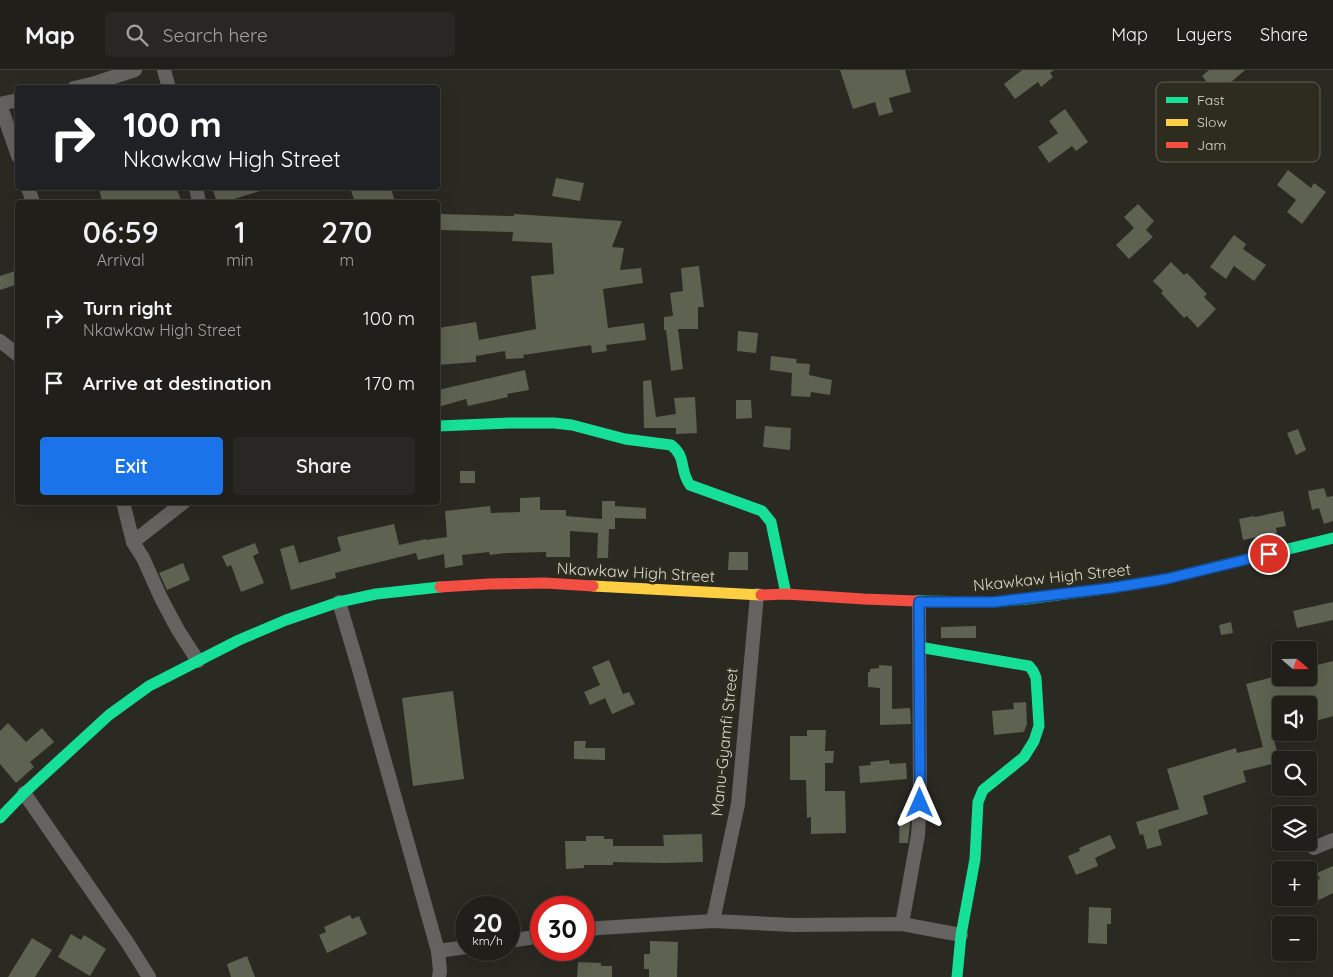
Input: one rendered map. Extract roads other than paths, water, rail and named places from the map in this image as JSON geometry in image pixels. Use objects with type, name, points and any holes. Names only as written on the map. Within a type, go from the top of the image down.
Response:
[{"type":"main road","points":[[440,426],[518,422],[555,423],[578,426],[625,440],[671,444],[682,455],[686,481],[690,485],[762,512],[768,517],[771,522],[786,594]]},
{"type":"main road","name":"Nkawkaw High Street","points":[[0,818],[24,793],[108,715],[149,686],[239,640],[286,620],[339,602],[376,594],[489,584],[545,584],[757,596],[786,594],[919,602],[994,602],[1111,588],[1174,577],[1333,538]]},
{"type":"main road","points":[[919,647],[1029,666],[1036,678],[1039,726],[1034,741],[1024,757],[983,790],[978,802],[974,859],[960,935],[957,977]]},
{"type":"street","points":[[87,85],[135,70]]},
{"type":"street","points":[[164,70],[168,85]]},
{"type":"street","points":[[15,101],[0,104],[15,147]]},
{"type":"street","points":[[0,341],[15,353]]},
{"type":"street","points":[[124,505],[133,542],[143,558],[178,630],[198,661]]},
{"type":"street","points":[[133,542],[180,505]]},
{"type":"street","name":"Manu-Gyamfi Street","points":[[713,921],[738,804],[757,596]]},
{"type":"street","points":[[339,602],[438,951],[439,977]]},
{"type":"street","points":[[902,924],[918,835],[920,803],[919,602]]},
{"type":"street","points":[[24,793],[149,977]]},
{"type":"street","points":[[1317,847],[1333,840]]},
{"type":"street","points":[[595,929],[713,921],[792,925],[902,924],[960,935]]},
{"type":"street","points":[[438,951],[455,949]]}]
